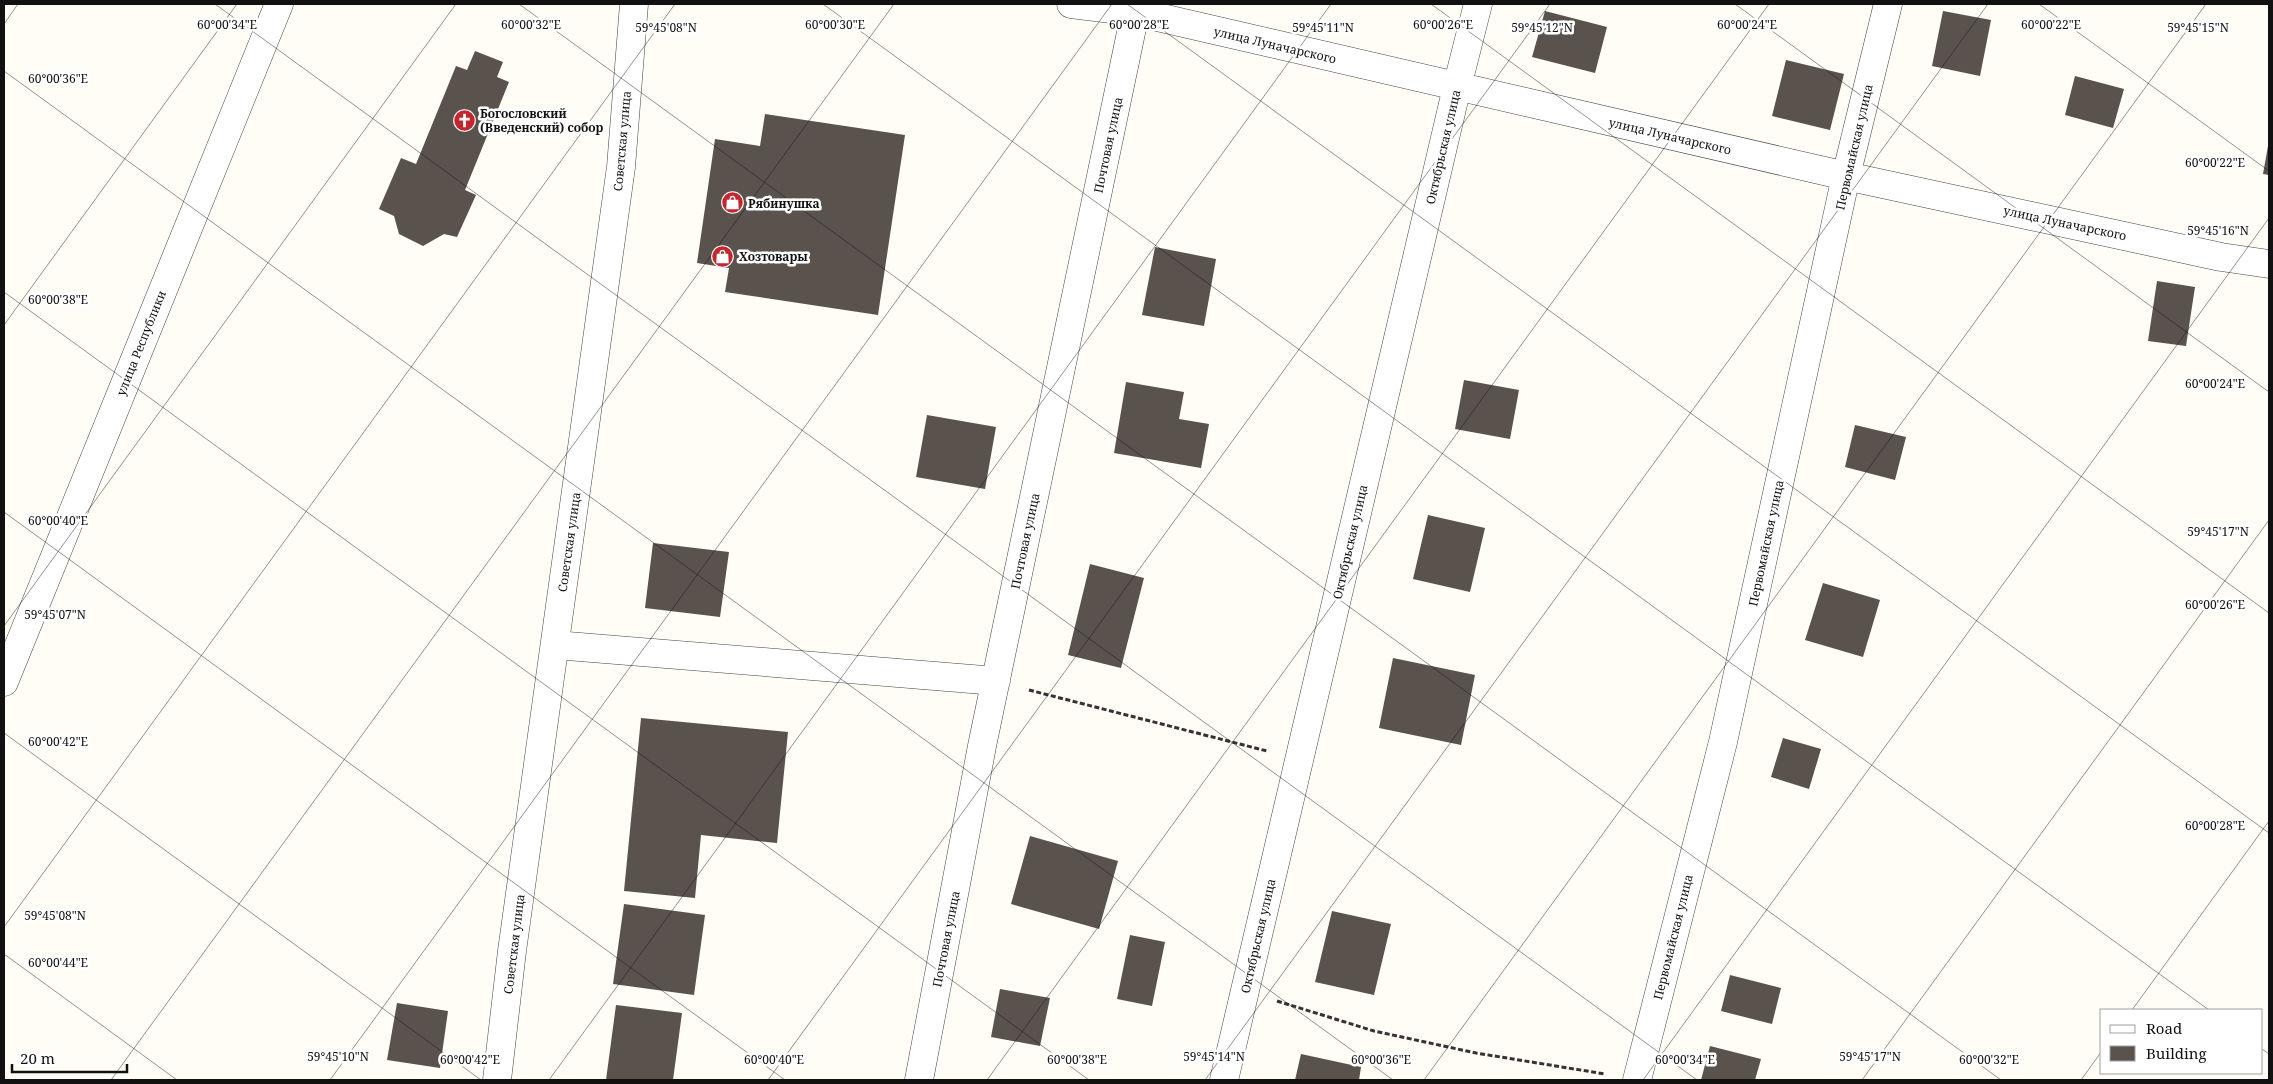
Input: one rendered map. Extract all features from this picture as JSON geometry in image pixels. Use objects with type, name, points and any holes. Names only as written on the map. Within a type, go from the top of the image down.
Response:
[{"type":"street","name":"улица Республики","points":[[4,682],[279,4]]},
{"type":"street","name":"Советская улица","points":[[497,1080],[512,951],[621,167],[634,4]]},
{"type":"street","name":"улица Луначарского","points":[[1072,4],[1136,8],[1457,87],[1846,176],[2221,257],[2269,264]]},
{"type":"street","name":"Октябрьская улица","points":[[1224,1080],[1478,4]]},
{"type":"street","name":"Первомайская улица","points":[[1637,1080],[1723,742],[1846,176],[1888,4]]},
{"type":"street","name":"Почтовая улица","points":[[919,1080],[996,681],[1136,8]]},
{"type":"street","points":[[555,645],[996,681]]},
{"type":"path","points":[[996,681],[1299,760]]},
{"type":"path","points":[[1245,991],[1383,1033],[1476,1053],[1637,1080]]},
{"type":"building","points":[[1545,11],[1607,27],[1595,73],[1532,57]]},
{"type":"building","points":[[1943,11],[1991,20],[1980,76],[1932,66]]},
{"type":"building","name":"Богословский (Введенский) собор","points":[[475,51],[503,62],[497,77],[509,82],[465,190],[476,195],[457,237],[444,234],[423,246],[399,234],[394,216],[379,209],[401,158],[416,164],[456,66],[467,70]]},
{"type":"building","points":[[1786,60],[1844,74],[1830,130],[1772,116]]},
{"type":"building","points":[[2075,76],[2124,89],[2113,128],[2065,115]]},
{"type":"building","points":[[765,114],[905,135],[878,315],[725,292],[729,268],[697,263],[715,139],[760,146]]},
{"type":"building","points":[[2269,146],[2269,175],[2263,174]]},
{"type":"building","points":[[1155,247],[1216,259],[1204,326],[1142,315]]},
{"type":"building","points":[[2157,281],[2195,287],[2186,346],[2148,341]]},
{"type":"building","points":[[1464,380],[1519,390],[1510,439],[1455,429]]},
{"type":"building","points":[[1126,382],[1184,392],[1179,419],[1209,424],[1201,468],[1114,453]]},
{"type":"building","points":[[927,415],[996,427],[985,489],[916,477]]},
{"type":"building","points":[[1855,425],[1906,437],[1895,480],[1845,467]]},
{"type":"building","points":[[1428,515],[1485,528],[1470,592],[1413,579]]},
{"type":"building","points":[[653,543],[729,552],[720,617],[645,608]]},
{"type":"building","points":[[1090,564],[1144,578],[1121,668],[1068,655]]},
{"type":"building","points":[[1823,583],[1880,600],[1863,657],[1805,640]]},
{"type":"building","points":[[1393,658],[1475,675],[1461,745],[1379,728]]},
{"type":"building","points":[[641,718],[788,732],[777,843],[701,835],[695,898],[624,891]]},
{"type":"building","points":[[1783,738],[1821,749],[1809,789],[1771,777]]},
{"type":"building","points":[[1030,836],[1118,861],[1099,929],[1011,904]]},
{"type":"building","points":[[624,904],[705,915],[694,995],[613,984]]},
{"type":"building","points":[[1332,911],[1391,924],[1374,995],[1315,982]]},
{"type":"building","points":[[1130,935],[1165,942],[1152,1006],[1117,999]]},
{"type":"building","points":[[1730,975],[1781,988],[1772,1024],[1721,1011]]},
{"type":"building","points":[[1000,989],[1050,998],[1040,1046],[991,1037]]},
{"type":"building","points":[[397,1003],[448,1011],[440,1068],[387,1060]]},
{"type":"building","points":[[616,1005],[682,1013],[673,1080],[606,1080]]},
{"type":"building","points":[[1710,1046],[1761,1059],[1755,1080],[1701,1080]]},
{"type":"building","points":[[1301,1054],[1361,1067],[1359,1080],[1295,1080]]},
{"type":"place","name":"Богословский (Введенский) собор","points":[[464,120]]},
{"type":"place","name":"Рябинушка","points":[[732,203]]},
{"type":"place","name":"Хозтовары","points":[[723,256]]}]
